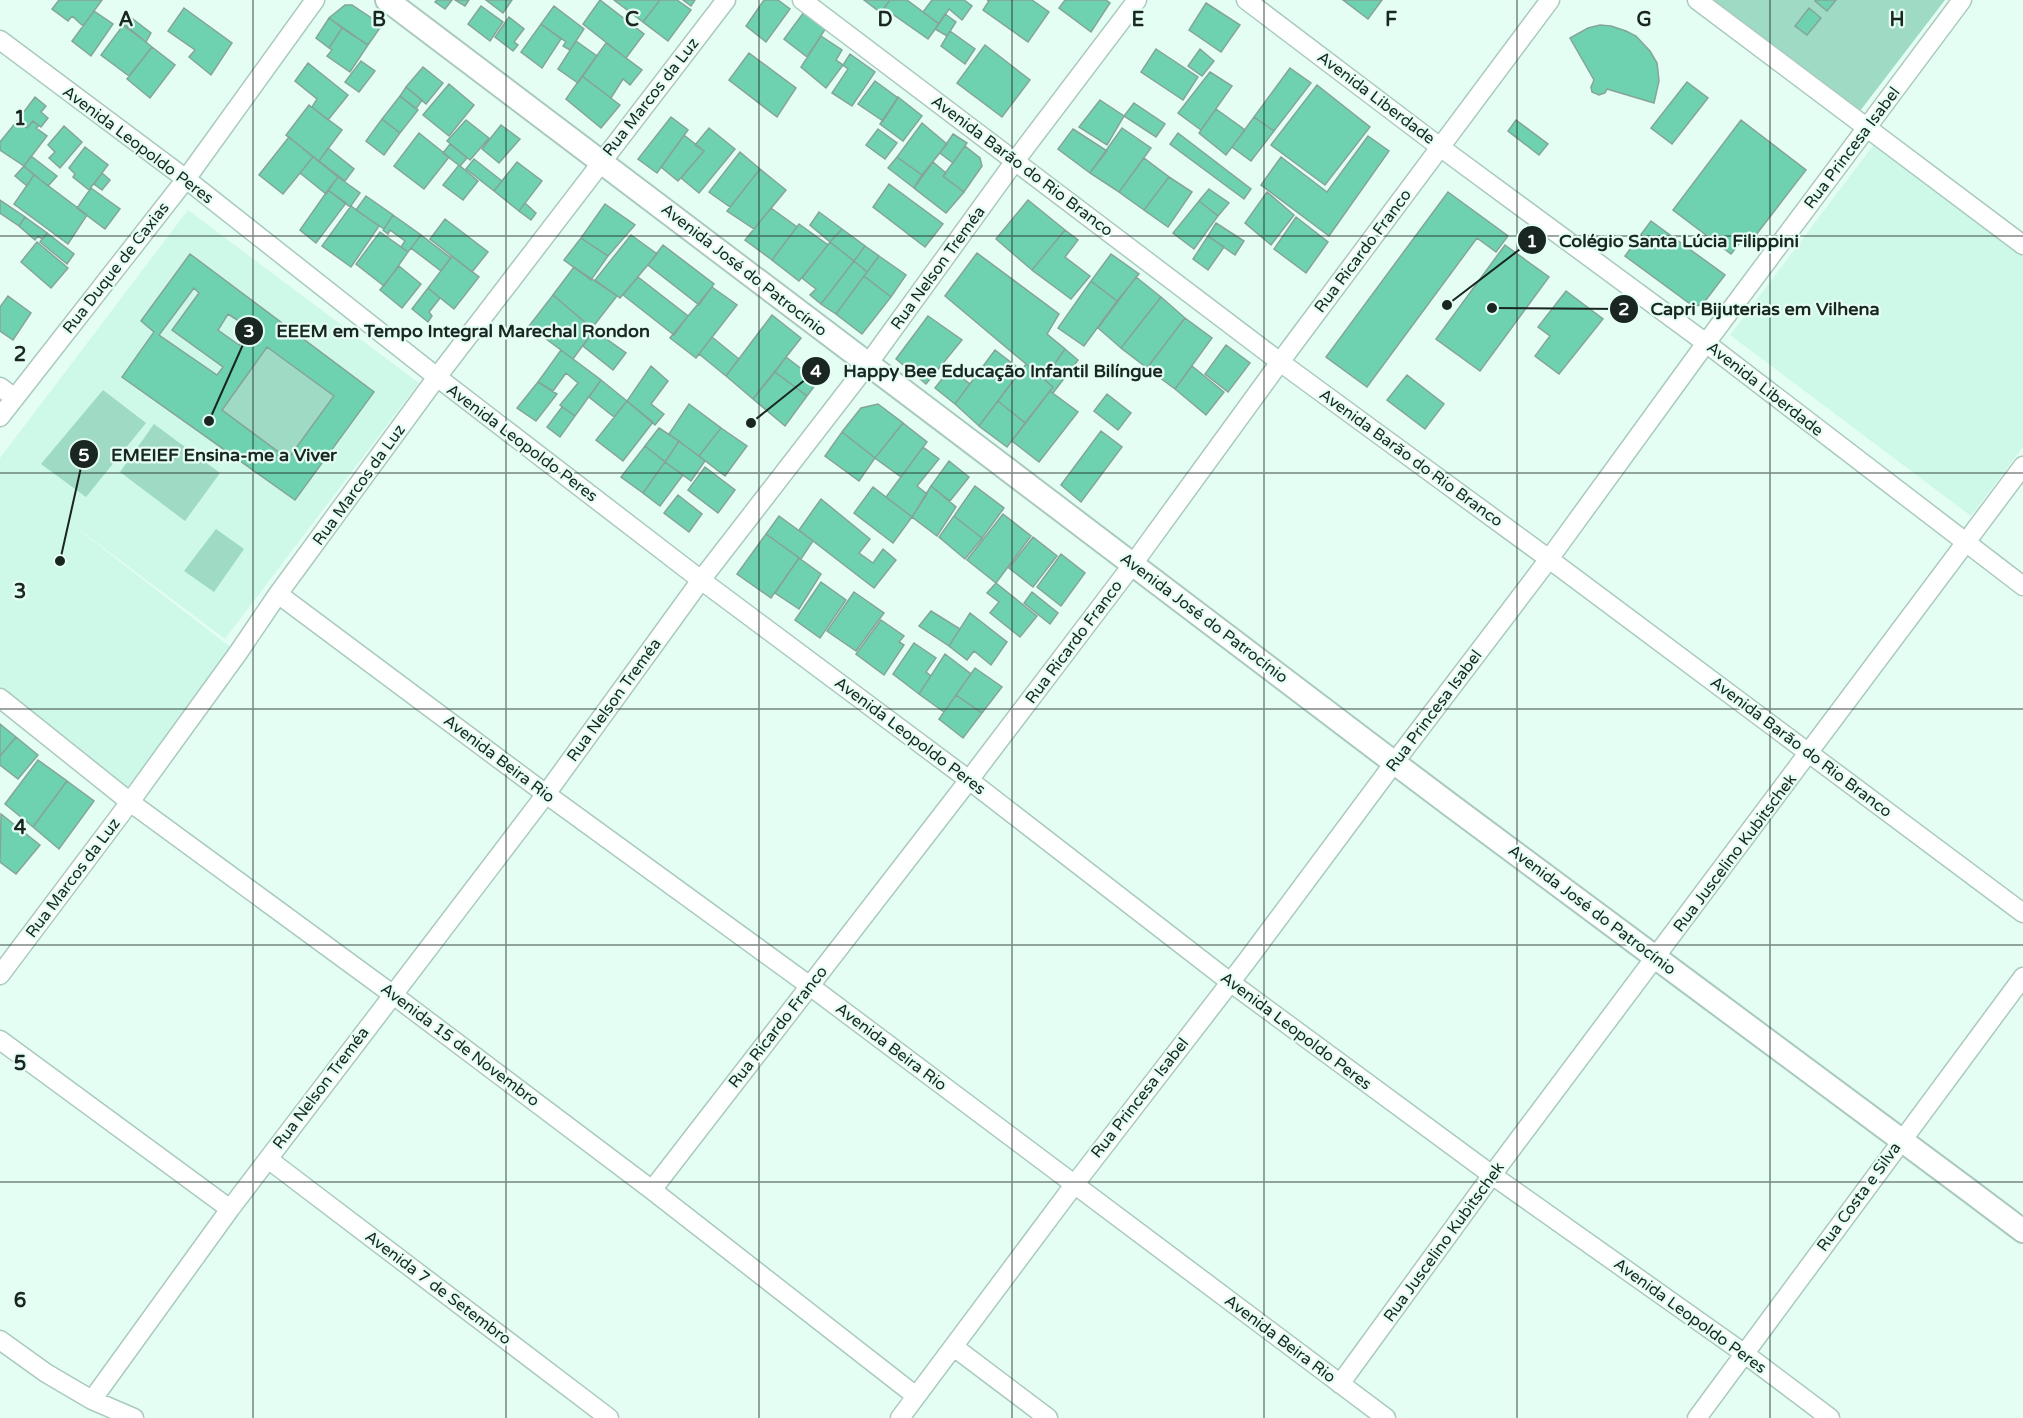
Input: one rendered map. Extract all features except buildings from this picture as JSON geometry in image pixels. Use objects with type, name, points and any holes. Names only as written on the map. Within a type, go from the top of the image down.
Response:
[{"type":"street","name":"Rua Duque de Caxias","points":[[0,417],[7,392],[186,180],[315,0]]},
{"type":"street","name":"Avenida José do Patrocínio","points":[[387,0],[1394,763],[2023,1231]]},
{"type":"street","name":"Rua Marcos da Luz","points":[[0,975],[130,802],[278,594],[437,378],[726,0]]},
{"type":"street","name":"Avenida Barão do Rio Branco","points":[[802,0],[1280,362],[2023,912]]},
{"type":"street","name":"Rua Nelson Treméa","points":[[92,1400],[230,1209],[546,794],[701,580],[868,364],[1015,161],[1137,0]]},
{"type":"street","name":"Avenida Liberdade","points":[[1246,0],[1440,147],[1706,343],[2023,586]]},
{"type":"street","name":"Rua Ricardo Franco","points":[[652,1190],[1133,564],[1280,362],[1550,0]]},
{"type":"street","points":[[1697,0],[2023,245]]},
{"type":"street","name":"Rua Princesa Isabel","points":[[900,1418],[1549,559],[1706,343],[1962,0]]},
{"type":"street","name":"Avenida Leopoldo Peres","points":[[0,40],[186,180],[437,378],[701,580],[969,780],[1230,982],[1492,1175],[1745,1354],[1830,1418]]},
{"type":"street","name":"Rua Juscelino Kubitschek","points":[[1340,1384],[1492,1175],[2023,466]]},
{"type":"street","name":"Avenida Beira Rio","points":[[278,594],[546,794],[810,986],[1386,1418]]},
{"type":"street","name":"Avenida 15 de Novembro","points":[[0,698],[130,802],[392,994],[652,1190],[916,1396]]},
{"type":"street","name":"Rua Costa e Silva","points":[[1697,1418],[2023,976]]},
{"type":"street","points":[[0,1040],[230,1209]]},
{"type":"street","name":"Avenida 7 de Setembro","points":[[268,1159],[609,1418]]},
{"type":"street","points":[[0,1340],[46,1373],[92,1400],[134,1418]]},
{"type":"street","points":[[954,1347],[1048,1418]]},
{"type":"shaded area","points":[[1713,0],[1945,0],[1860,111]]},
{"type":"shaded area","points":[[1878,139],[2023,248],[2023,447],[1971,516],[1730,335]]},
{"type":"shaded area","points":[[188,210],[419,383],[225,639],[53,510],[238,653],[130,802],[0,698],[0,458]]},
{"type":"shaded area","points":[[267,347],[334,396],[288,459],[222,410]]},
{"type":"shaded area","points":[[103,390],[146,423],[86,497],[41,464]]},
{"type":"shaded area","points":[[154,424],[220,473],[185,521],[120,472]]},
{"type":"shaded area","points":[[216,529],[244,549],[214,592],[184,571]]},
{"type":"place","name":"Colégio Santa Lúcia Filippini","points":[[1447,305]]},
{"type":"place","name":"Capri Bijuterias em Vilhena","points":[[1492,308]]},
{"type":"place","name":"EEEM em Tempo Integral Marechal Rondon","points":[[209,421]]},
{"type":"place","name":"Happy Bee Educação Infantil Bilíngue","points":[[751,423]]},
{"type":"place","name":"EMEIEF Ensina-me a Viver","points":[[60,561]]}]
